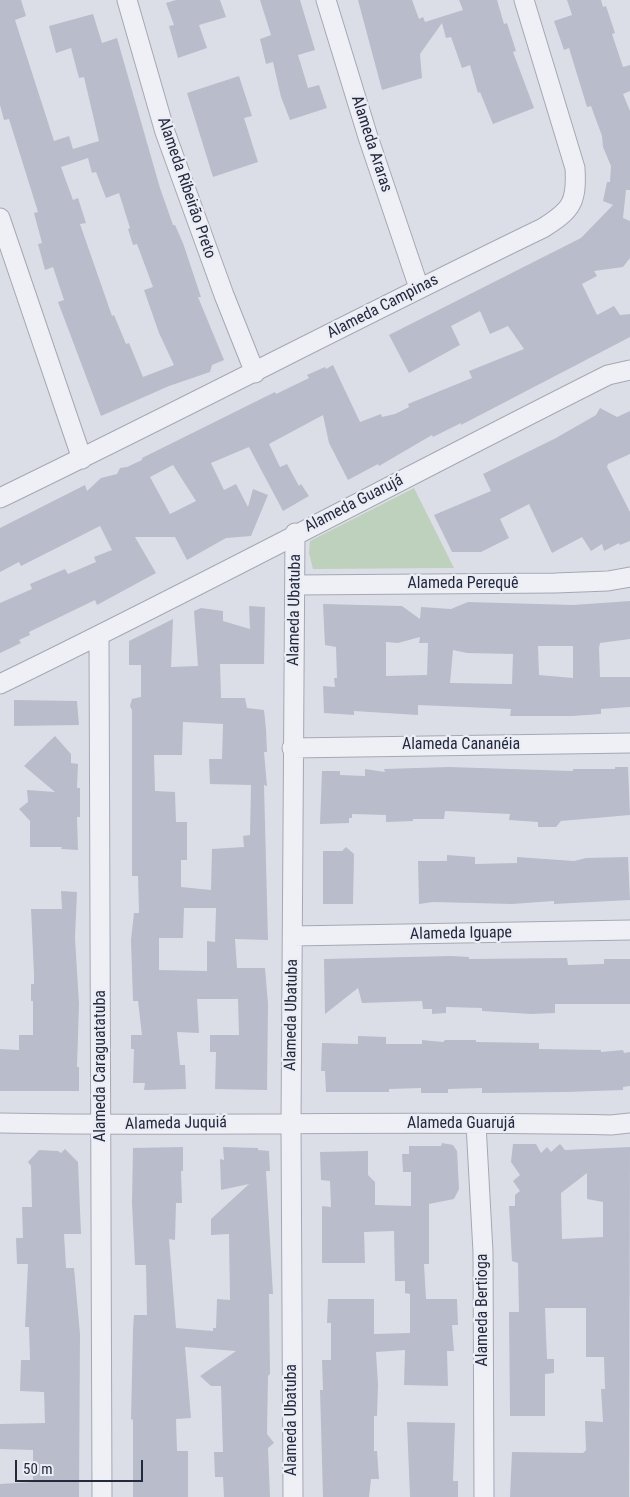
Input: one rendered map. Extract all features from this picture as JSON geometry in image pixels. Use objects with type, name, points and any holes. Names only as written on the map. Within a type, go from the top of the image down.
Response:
[{"type":"street","name":"Alameda Ribeirão Preto","points":[[127,0],[165,132],[224,295],[255,373]]},
{"type":"street","name":"Alameda Araras","points":[[326,0],[368,137],[419,288]]},
{"type":"street","name":"Alameda Campinas","points":[[0,498],[255,373],[419,288],[543,228],[562,216],[573,204],[576,188],[575,168],[524,0]]},
{"type":"street","points":[[0,218],[82,458]]},
{"type":"street","name":"Alameda Guarujá","points":[[0,684],[99,636],[295,533],[608,375],[630,370]]},
{"type":"street","name":"Alameda Ubatuba","points":[[293,1497],[291,1123],[293,936],[292,748],[296,585],[295,533]]},
{"type":"street","name":"Alameda Perequê","points":[[296,585],[555,584],[608,581],[630,577]]},
{"type":"street","name":"Alameda Caraguatatuba","points":[[99,636],[102,1497]]},
{"type":"street","name":"Alameda Cananéia","points":[[292,748],[630,743]]},
{"type":"street","name":"Alameda Iguape","points":[[293,936],[630,930]]},
{"type":"street","name":"Alameda Juquiá","points":[[0,1123],[101,1125],[291,1123]]},
{"type":"street","name":"Alameda Guarujá","points":[[291,1123],[611,1125],[630,1123]]},
{"type":"street","name":"Alameda Bertioga","points":[[476,1124],[483,1252],[484,1497]]},
{"type":"green space","points":[[414,488],[454,568],[313,569],[309,553],[310,541]]},
{"type":"building","points":[[0,0],[21,0],[26,16],[15,20],[54,141],[69,136],[73,149],[99,141],[84,77],[79,78],[71,48],[56,53],[49,26],[93,14],[102,43],[117,38],[160,188],[173,225],[175,225],[183,243],[201,297],[198,297],[224,360],[212,365],[210,372],[169,386],[101,416],[58,302],[64,300],[53,267],[45,270],[38,244],[42,243],[34,213],[38,212],[9,119],[4,120],[0,105]],"holes":[[[88,158],[92,173],[96,172],[106,198],[119,193],[130,228],[128,229],[133,245],[137,244],[153,287],[144,290],[159,333],[174,365],[143,377],[129,343],[126,344],[114,315],[112,316],[80,224],[86,223],[78,198],[73,200],[61,167]]]},
{"type":"building","points":[[176,0],[220,0],[226,17],[199,25],[207,48],[178,58],[169,26],[174,25],[166,3]]},
{"type":"building","points":[[260,0],[300,0],[315,50],[298,55],[308,88],[319,85],[327,108],[290,120],[281,97],[273,62],[266,64],[260,39],[271,35]]},
{"type":"building","points":[[358,0],[412,0],[419,19],[423,17],[425,22],[463,10],[459,0],[497,0],[504,24],[507,23],[516,51],[513,52],[534,108],[493,124],[480,92],[478,93],[470,65],[462,68],[451,37],[446,38],[442,23],[420,54],[422,78],[382,90]]},
{"type":"building","points":[[567,0],[601,0],[603,7],[606,6],[615,33],[612,34],[623,67],[630,65],[630,91],[623,94],[630,111],[630,190],[626,190],[623,218],[630,221],[630,258],[623,267],[594,271],[597,276],[582,284],[597,315],[614,306],[620,315],[630,314],[630,337],[461,425],[461,423],[433,437],[432,435],[379,466],[378,464],[348,480],[329,443],[323,415],[269,444],[280,467],[287,464],[299,486],[301,484],[309,496],[283,511],[249,447],[211,463],[224,490],[236,484],[248,507],[253,489],[268,495],[251,536],[226,538],[187,560],[175,537],[135,537],[156,573],[97,605],[95,600],[29,632],[30,635],[19,640],[21,643],[0,653],[0,603],[32,589],[30,584],[65,569],[68,574],[96,562],[94,557],[112,550],[100,526],[21,566],[19,562],[0,572],[0,528],[85,485],[87,491],[101,478],[117,474],[120,468],[142,460],[142,458],[275,392],[276,394],[309,378],[307,375],[325,367],[326,369],[333,365],[360,422],[381,414],[382,417],[395,414],[409,407],[408,404],[472,378],[469,371],[524,349],[508,326],[490,334],[480,311],[451,326],[460,345],[409,373],[389,335],[581,238],[613,205],[603,201],[607,182],[610,182],[611,166],[603,147],[602,136],[591,106],[587,107],[569,48],[564,50],[554,21],[572,15]],"holes":[[[173,465],[196,501],[170,514],[150,477]]]},
{"type":"building","points":[[239,76],[252,116],[244,118],[258,162],[213,177],[187,93]]},
{"type":"building","points":[[600,408],[617,417],[630,411],[630,454],[608,464],[607,467],[630,512],[630,541],[620,545],[619,543],[604,551],[602,544],[591,551],[582,537],[552,553],[529,504],[500,519],[509,538],[481,552],[452,552],[434,515],[491,491],[483,474],[556,438],[596,415]]},
{"type":"building","points":[[630,601],[630,639],[600,643],[599,648],[600,677],[630,677],[630,707],[601,709],[601,714],[572,716],[510,716],[511,709],[418,705],[418,715],[354,711],[354,715],[324,713],[323,686],[335,687],[334,678],[337,678],[336,647],[325,645],[323,604],[402,606],[420,619],[421,607],[451,609],[468,602],[573,605]],"holes":[[[420,637],[419,643],[428,643],[427,675],[386,676],[386,642],[398,643]],[[538,646],[573,646],[573,678],[539,675]],[[453,650],[467,653],[513,654],[512,684],[450,683]]]},
{"type":"building","points":[[249,606],[265,607],[264,664],[220,664],[221,698],[245,698],[247,708],[264,710],[267,752],[264,752],[267,786],[264,785],[268,940],[235,939],[237,968],[265,968],[268,1004],[267,1090],[215,1089],[216,1052],[210,1052],[210,1035],[239,1035],[238,999],[197,999],[199,1033],[177,1032],[180,1065],[185,1065],[186,1089],[144,1090],[145,1083],[133,1083],[134,1049],[131,1049],[131,1035],[142,1035],[138,1001],[133,1001],[131,940],[134,913],[139,913],[138,876],[132,876],[132,710],[130,706],[132,699],[141,697],[141,665],[129,665],[129,641],[173,619],[171,667],[198,666],[194,611],[201,608],[223,611],[223,621],[250,629]],"holes":[[[183,722],[223,724],[222,759],[209,759],[210,784],[251,785],[250,835],[243,836],[244,847],[212,849],[211,890],[181,887],[181,860],[187,860],[187,822],[176,822],[175,792],[155,791],[154,755],[182,755]],[[184,908],[216,908],[215,942],[207,941],[207,971],[159,970],[159,938],[183,938]]]},
{"type":"building","points":[[14,700],[77,701],[79,725],[14,726]]},
{"type":"building","points":[[55,736],[71,754],[71,763],[78,764],[77,788],[80,788],[80,817],[77,817],[78,850],[61,849],[62,847],[30,847],[30,821],[19,809],[28,802],[27,790],[55,792],[24,766]]},
{"type":"building","points":[[449,767],[573,771],[573,769],[615,769],[615,767],[628,767],[630,815],[561,821],[556,827],[538,827],[538,822],[509,820],[510,814],[445,811],[444,819],[413,819],[413,821],[386,822],[386,815],[352,814],[352,818],[349,818],[349,823],[320,824],[322,771],[340,771],[340,775],[365,776],[365,769],[385,772],[384,769]]},
{"type":"building","points":[[346,847],[354,854],[353,904],[323,904],[323,851],[342,851]]},
{"type":"building","points":[[447,855],[475,857],[475,864],[517,863],[517,857],[574,861],[586,858],[628,857],[630,900],[554,904],[554,901],[512,904],[433,902],[419,904],[418,861],[447,861]]},
{"type":"building","points":[[61,891],[77,892],[75,938],[79,1004],[77,1067],[79,1067],[79,1091],[0,1091],[0,1049],[19,1050],[19,1035],[33,1035],[31,984],[34,984],[34,974],[31,909],[62,909]]},
{"type":"building","points":[[469,957],[469,959],[567,958],[568,965],[604,964],[604,959],[630,959],[630,1004],[555,1004],[555,1013],[531,1014],[482,1011],[482,1008],[446,1007],[446,1013],[432,1014],[432,1009],[423,1009],[422,1001],[362,1003],[358,988],[325,1014],[324,959]]},
{"type":"building","points":[[358,1036],[386,1037],[386,1044],[422,1044],[422,1040],[443,1042],[445,1040],[476,1040],[476,1042],[539,1043],[539,1049],[601,1050],[601,1052],[623,1050],[624,1053],[630,1052],[630,1086],[623,1087],[623,1090],[566,1092],[482,1093],[482,1088],[448,1089],[448,1093],[421,1093],[421,1088],[389,1089],[389,1092],[326,1092],[325,1071],[321,1071],[322,1043],[358,1044]]},
{"type":"building","points":[[442,1143],[453,1145],[457,1151],[459,1189],[454,1199],[429,1204],[429,1264],[424,1264],[426,1299],[457,1299],[458,1325],[452,1325],[454,1351],[447,1351],[448,1386],[404,1385],[405,1350],[376,1352],[378,1385],[377,1416],[374,1416],[374,1451],[377,1451],[379,1479],[371,1479],[369,1497],[323,1497],[320,1390],[323,1390],[322,1360],[331,1360],[331,1323],[327,1323],[328,1299],[374,1299],[374,1334],[410,1333],[410,1294],[405,1293],[405,1281],[395,1281],[394,1231],[364,1232],[365,1263],[322,1263],[322,1206],[331,1207],[330,1181],[321,1180],[320,1152],[368,1151],[368,1175],[375,1182],[375,1205],[411,1206],[411,1172],[403,1172],[402,1154],[409,1154],[409,1146],[441,1146]]},
{"type":"building","points":[[513,1144],[536,1144],[541,1153],[547,1147],[551,1152],[560,1144],[565,1150],[630,1147],[629,1497],[510,1497],[512,1452],[583,1453],[586,1450],[585,1421],[603,1422],[601,1389],[605,1389],[604,1357],[586,1357],[586,1308],[545,1308],[547,1359],[554,1359],[554,1373],[545,1374],[545,1416],[510,1416],[509,1312],[519,1312],[518,1263],[512,1261],[509,1206],[515,1206],[515,1195],[520,1191],[513,1181],[520,1175],[511,1162]],"holes":[[[587,1173],[587,1199],[603,1202],[603,1237],[562,1239],[561,1193]]]},
{"type":"building","points":[[183,1147],[183,1171],[181,1171],[182,1203],[176,1203],[175,1240],[169,1239],[176,1328],[213,1331],[213,1328],[216,1328],[217,1299],[230,1300],[229,1234],[211,1235],[211,1219],[249,1184],[221,1190],[220,1159],[224,1160],[223,1147],[258,1148],[258,1150],[269,1151],[270,1171],[266,1171],[273,1294],[269,1294],[270,1374],[268,1376],[267,1434],[274,1443],[268,1448],[270,1497],[224,1497],[223,1477],[215,1477],[214,1452],[223,1452],[221,1386],[211,1386],[200,1376],[236,1351],[185,1347],[191,1418],[176,1419],[177,1451],[188,1451],[188,1497],[133,1497],[133,1419],[131,1420],[134,1315],[147,1315],[146,1265],[135,1265],[132,1203],[133,1148]]},
{"type":"building","points":[[65,1149],[78,1162],[81,1234],[64,1234],[66,1268],[74,1268],[80,1334],[79,1497],[0,1497],[0,1484],[33,1482],[33,1450],[0,1449],[0,1424],[45,1423],[44,1392],[20,1391],[21,1360],[30,1360],[29,1327],[25,1327],[28,1264],[17,1264],[16,1238],[23,1238],[22,1207],[32,1207],[31,1166],[28,1162],[39,1150],[58,1151],[61,1153]]},
{"type":"building","points":[[407,1422],[455,1423],[453,1481],[458,1481],[458,1497],[410,1497]]}]
